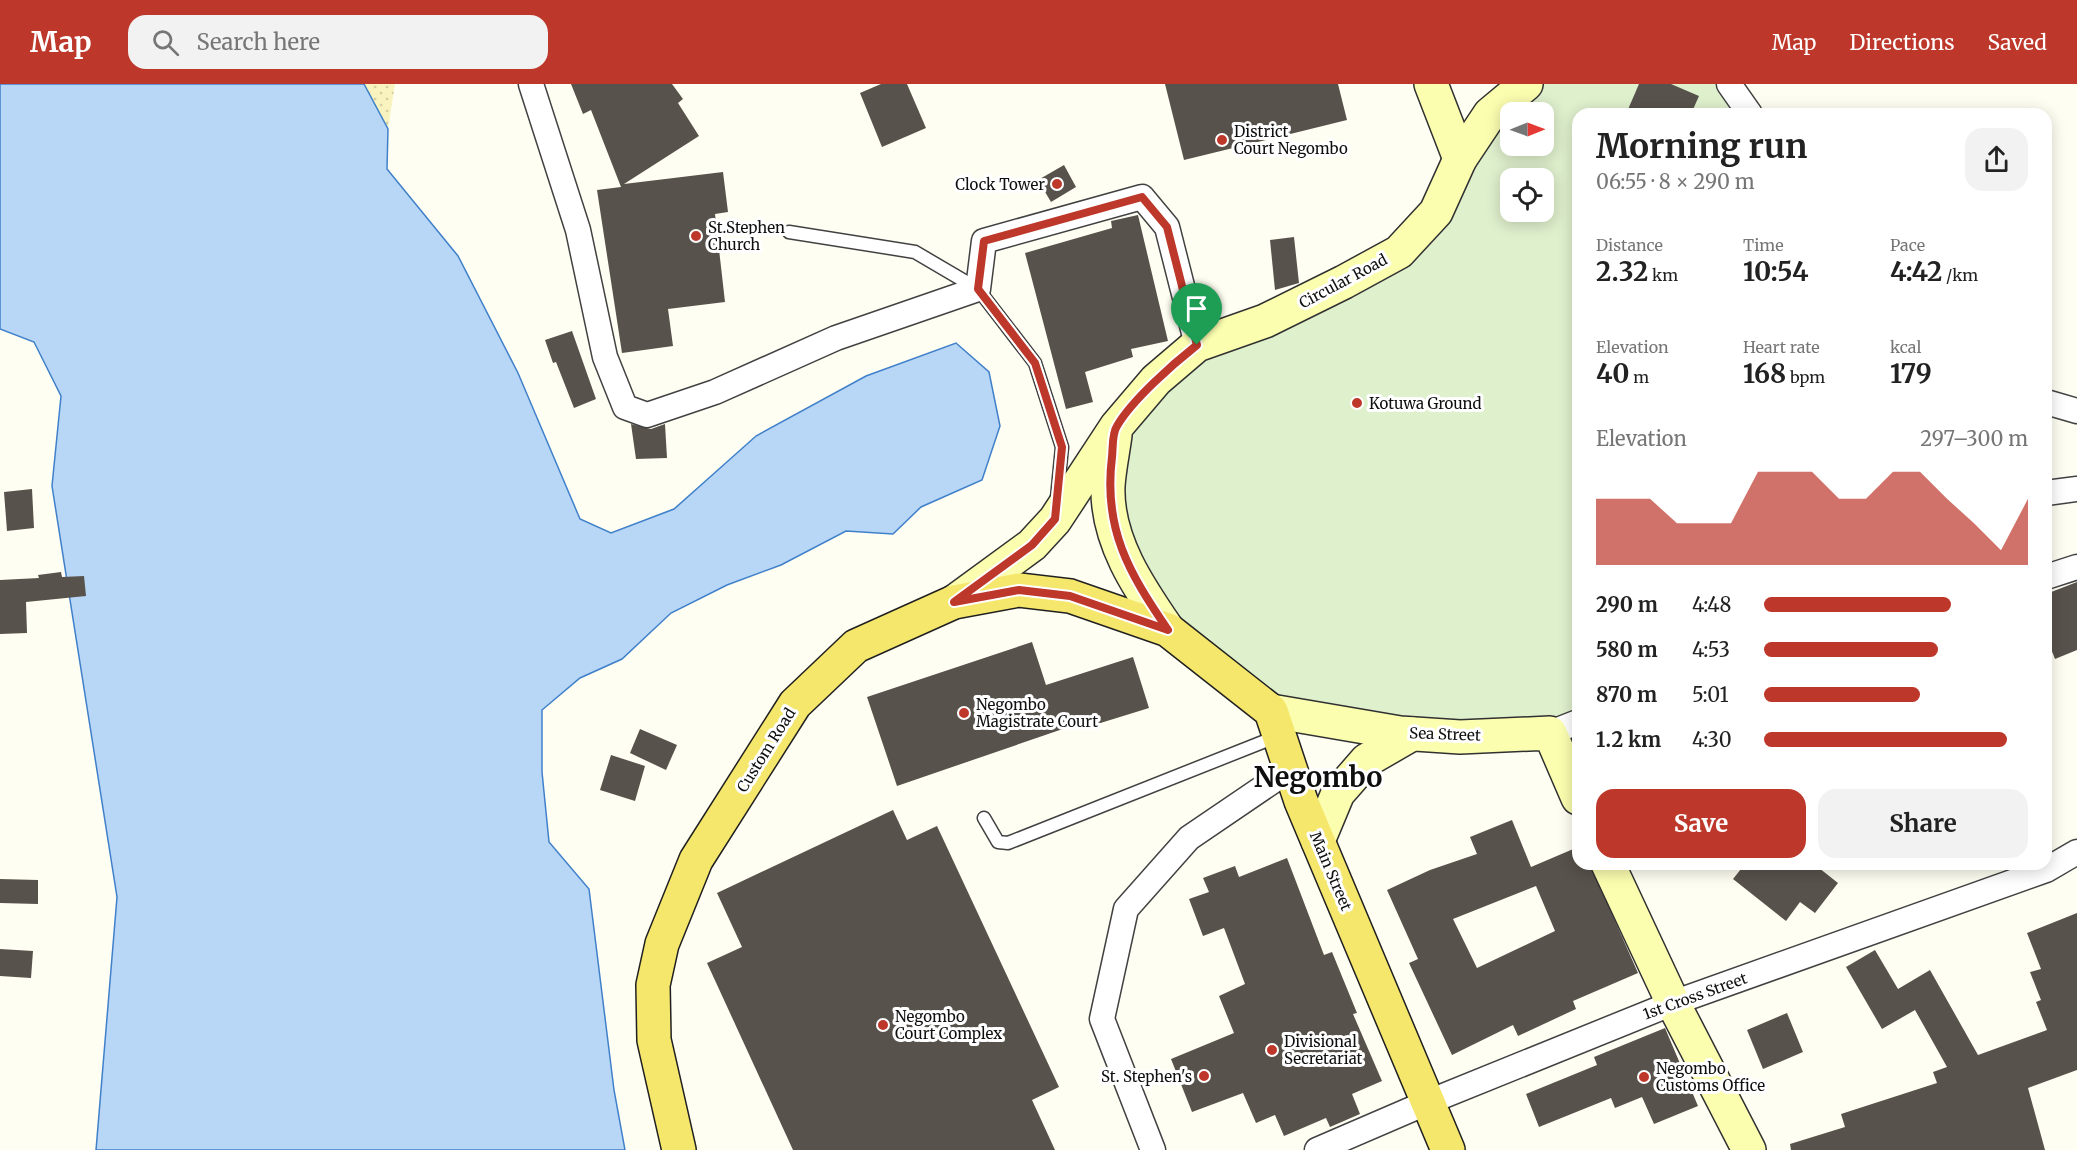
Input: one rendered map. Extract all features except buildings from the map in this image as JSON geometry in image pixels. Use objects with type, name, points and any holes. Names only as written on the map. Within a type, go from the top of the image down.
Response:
[{"type":"main road","name":"Custom Road","points":[[679,1150],[654,1040],[653,985],[662,944],[696,860],[795,704],[856,646],[954,602],[1019,590],[1070,596],[1168,630]]},
{"type":"main road","points":[[1168,630],[1275,724]]},
{"type":"main road","name":"Main Street","points":[[1275,724],[1289,770],[1426,1103],[1448,1150]]},
{"type":"street","points":[[531,84],[579,230],[605,357],[625,407],[647,415],[715,392],[836,338],[978,289],[984,241],[1142,197],[1167,227],[1197,345]]},
{"type":"street","points":[[1431,84],[1460,159]]},
{"type":"street","name":"Circular Road","points":[[954,602],[1032,545],[1055,519],[1116,427],[1164,372],[1197,345],[1265,321],[1399,252],[1436,213],[1460,159],[1490,114],[1526,84]]},
{"type":"street","points":[[1729,84],[1746,108]]},
{"type":"street","points":[[2052,404],[2077,411]]},
{"type":"street","points":[[1116,427],[1108,487],[1116,535],[1138,585],[1168,630]]},
{"type":"street","points":[[2052,492],[2077,489]]},
{"type":"street","points":[[2052,575],[2077,567]]},
{"type":"street","name":"Sea Street","points":[[1275,724],[1460,737],[1564,728],[1572,768]]},
{"type":"street","points":[[1318,841],[1338,793],[1366,760],[1412,734]]},
{"type":"street","points":[[1153,1150],[1102,1019],[1126,909],[1189,838],[1289,770]]},
{"type":"street","name":"1st Cross Street","points":[[2052,867],[2077,852]]},
{"type":"street","points":[[1611,870],[1672,1003],[1749,1150]]},
{"type":"street","name":"1st Cross Street","points":[[1317,1150],[1672,1003],[2046,870]]},
{"type":"lane","points":[[789,232],[915,252],[978,289],[1035,363],[1062,447],[1055,519]]},
{"type":"lane","points":[[984,818],[998,842],[1008,843],[1275,724]]},
{"type":"sand","points":[[364,84],[395,84],[388,129]]},
{"type":"green space","name":"Kotuwa Ground","points":[[1526,84],[1729,84],[1746,108],[1572,108],[1572,724],[1550,733],[1271,711],[1186,644],[1124,558],[1116,427],[1156,380],[1371,268],[1500,115],[1500,156],[1554,156],[1554,102],[1511,102]]},
{"type":"water","points":[[0,84],[364,84],[388,129],[387,169],[458,256],[518,373],[580,519],[611,533],[674,509],[756,436],[866,376],[956,343],[989,372],[1000,426],[982,480],[921,507],[893,534],[846,531],[781,565],[727,585],[671,613],[622,659],[580,678],[542,710],[542,772],[549,842],[589,889],[614,1090],[625,1150],[96,1150],[117,897],[52,486],[61,396],[34,342],[0,329]]},
{"type":"place","name":"District Court Negombo","points":[[1222,140]]},
{"type":"place","name":"Clock Tower","points":[[1057,184]]},
{"type":"place","name":"St.Stephen Church","points":[[696,236]]},
{"type":"place","name":"Kotuwa Ground","points":[[1357,403]]},
{"type":"place","name":"Negombo Magistrate Court","points":[[964,713]]},
{"type":"place","name":"Negombo Court Complex","points":[[883,1025]]},
{"type":"place","name":"Divisional Secretariat","points":[[1272,1050]]},
{"type":"place","name":"St. Stephen's","points":[[1204,1076]]},
{"type":"place","name":"Negombo Customs Office","points":[[1644,1077]]},
{"type":"district","name":"Negombo","points":[[1318,777]]},
{"type":"route","points":[[1142,197],[1167,227],[1197,345],[1156,380],[1116,427],[1108,487],[1116,535],[1124,558],[1138,585],[1168,630],[1070,596],[1019,590],[954,602],[1032,545],[1055,519],[1062,447],[1035,363],[978,289],[984,241],[1142,197]]}]
